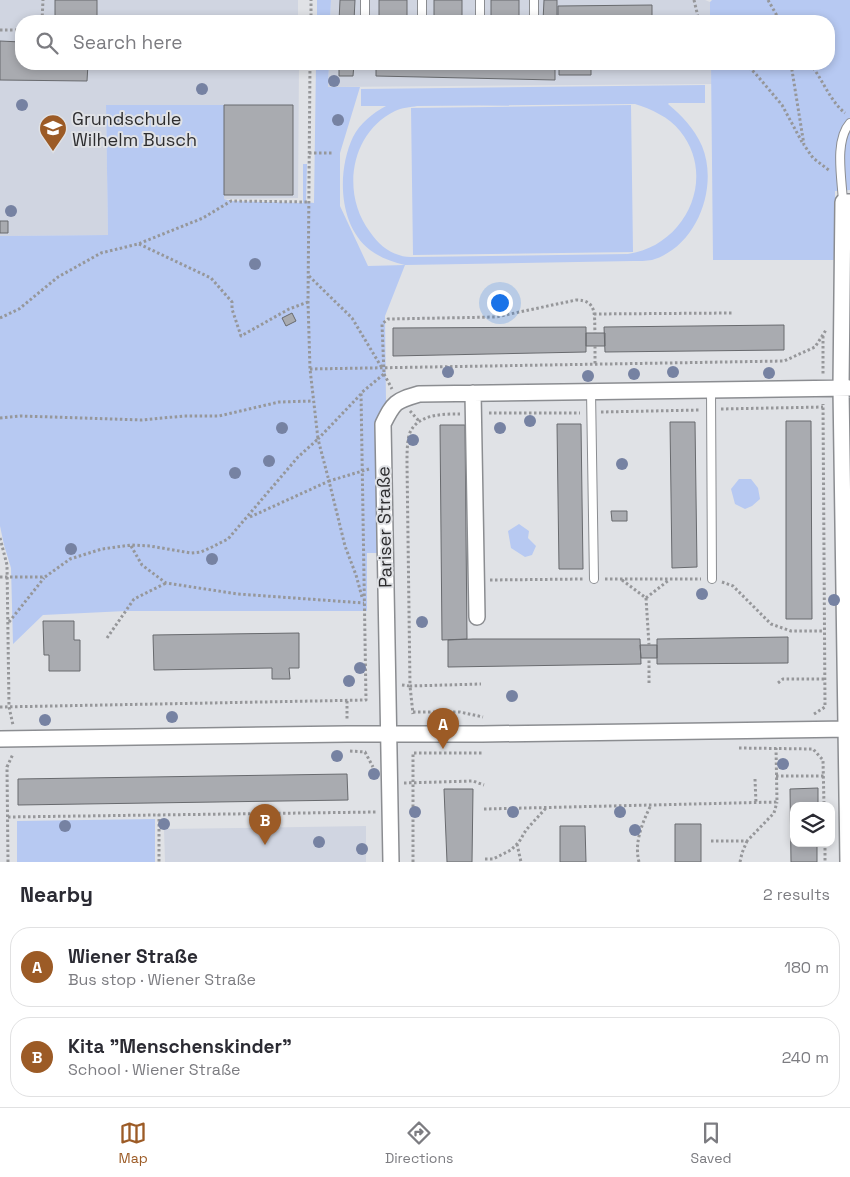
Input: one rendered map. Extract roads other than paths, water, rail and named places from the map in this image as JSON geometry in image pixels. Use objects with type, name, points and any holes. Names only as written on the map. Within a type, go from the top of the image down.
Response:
[{"type":"street","points":[[847,202],[848,862]]},
{"type":"street","name":"Pariser Straße","points":[[391,862],[382,424],[391,408],[399,400],[419,394],[846,388]]},
{"type":"street","points":[[473,393],[477,617]]},
{"type":"street","points":[[0,739],[848,729]]},
{"type":"lane","points":[[365,15],[366,0]]},
{"type":"lane","points":[[422,0],[422,15]]},
{"type":"lane","points":[[480,0],[480,15]]},
{"type":"lane","points":[[534,0],[534,15]]},
{"type":"lane","points":[[847,202],[841,142],[850,123]]},
{"type":"lane","points":[[710,390],[712,579]]},
{"type":"lane","points":[[592,391],[594,579]]},
{"type":"place","name":"Grundschule Wilhelm Busch","points":[[53,152]]},
{"type":"place","name":"Wiener Straße","points":[[443,749]]},
{"type":"place","name":"Kita \"Menschenskinder\"","points":[[265,845]]}]
